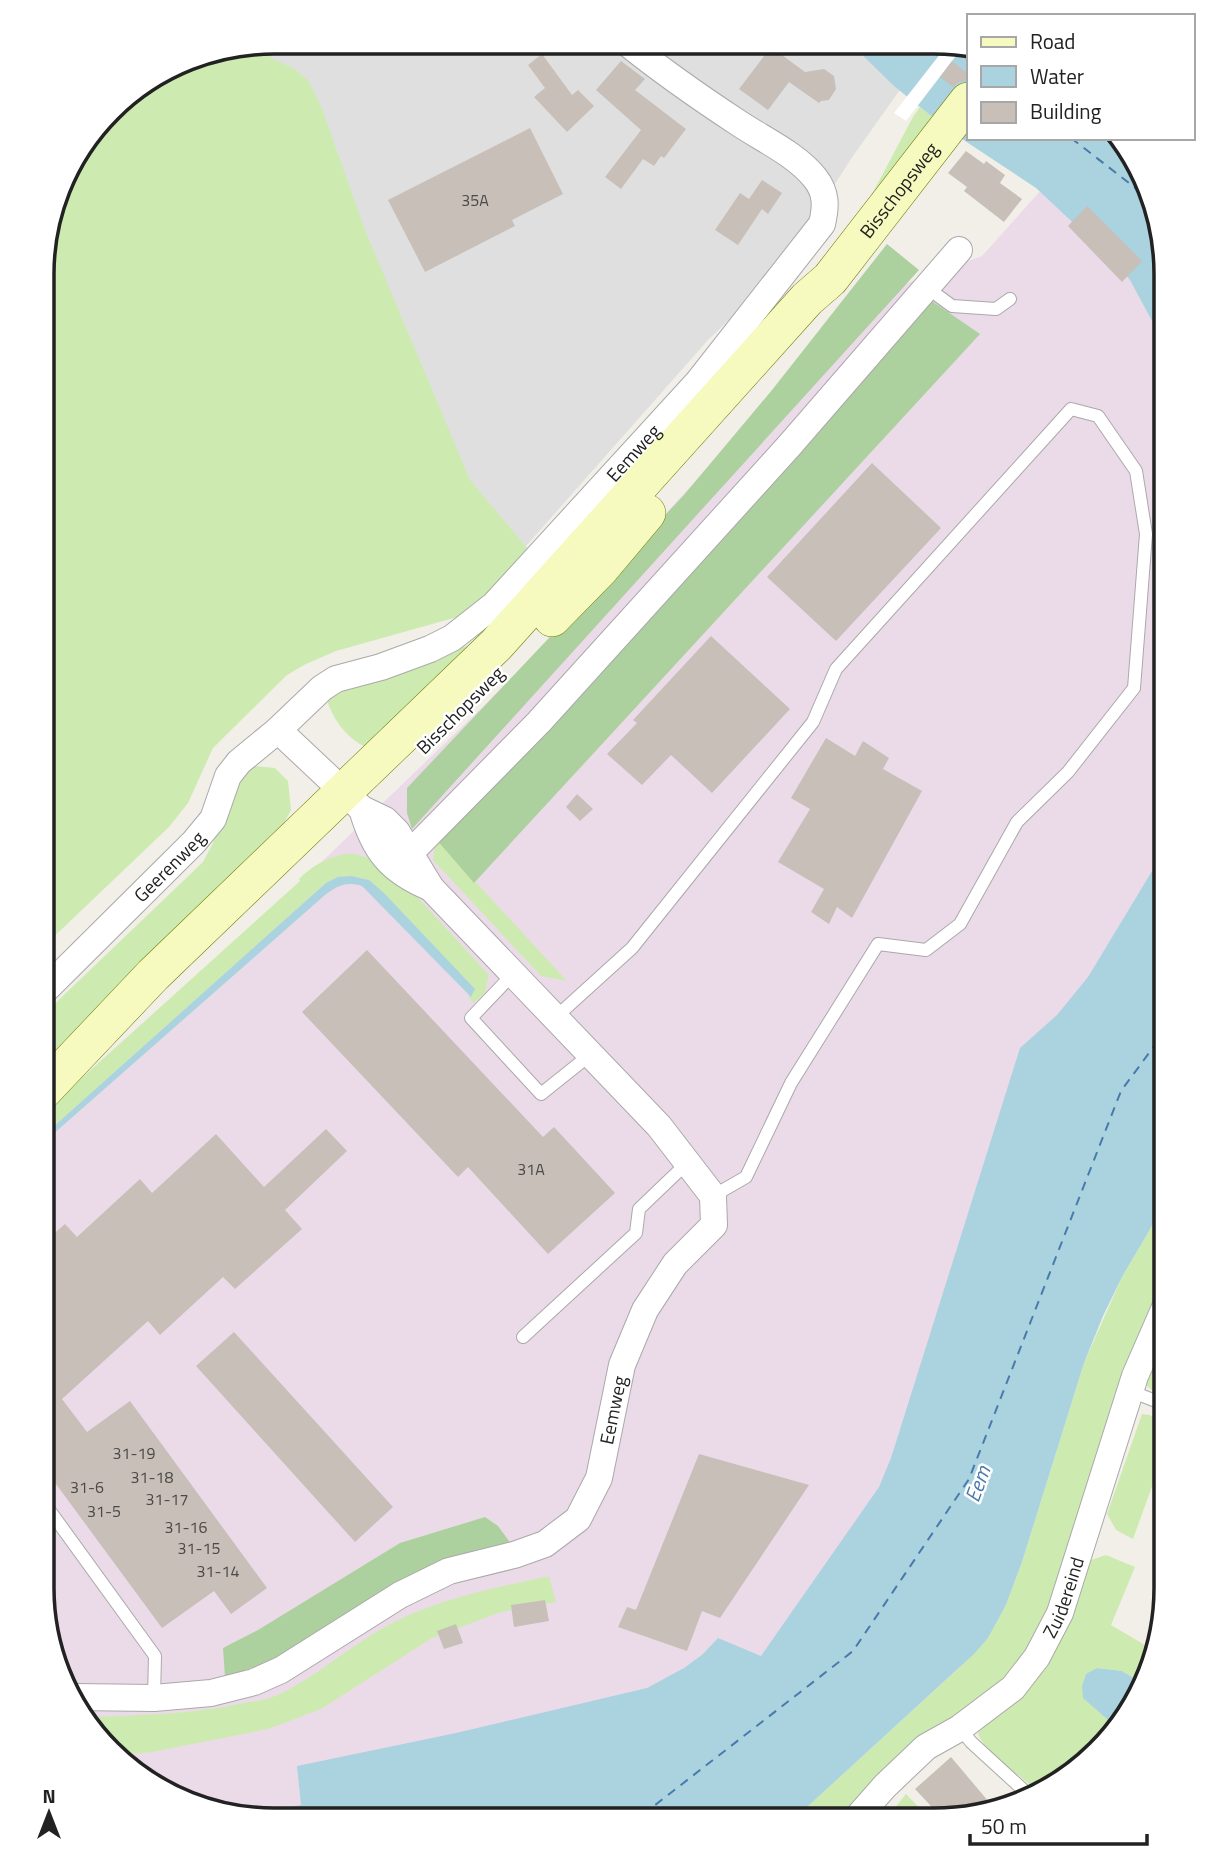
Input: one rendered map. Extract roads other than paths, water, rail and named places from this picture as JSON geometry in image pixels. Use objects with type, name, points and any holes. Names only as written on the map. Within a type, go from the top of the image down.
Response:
[{"type":"main road","name":"Bisschopsweg","points":[[54,1079],[153,975],[353,801],[600,569],[817,307],[830,279],[967,101]]},
{"type":"main road","name":"Bisschopsweg","points":[[54,1091],[75,1076],[197,966],[353,801]]},
{"type":"street","name":"Eemweg","points":[[278,730],[321,688],[336,679],[381,667],[430,649],[463,630],[494,605],[698,382],[822,224],[824,194],[815,178],[797,161],[677,83],[641,54]]},
{"type":"street","points":[[410,853],[558,701],[789,446],[959,250]]},
{"type":"street","points":[[278,730],[353,801],[385,820],[397,832],[431,888],[659,1126],[713,1196]]},
{"type":"street","name":"Geerenweg","points":[[54,981],[194,842],[213,819],[228,776],[239,762],[278,730]]},
{"type":"street","points":[[353,801],[374,844],[390,863],[406,878],[431,888]]},
{"type":"street","name":"Eemweg","points":[[84,1697],[154,1698],[211,1693],[254,1682],[281,1670],[400,1595],[449,1571],[514,1555],[545,1544],[578,1519],[599,1478],[622,1365],[645,1310],[675,1264],[714,1225],[713,1196]]},
{"type":"street","name":"Zuidereind","points":[[866,1808],[907,1763],[926,1747],[960,1728],[1013,1688],[1048,1637],[1068,1590],[1130,1391],[1153,1331]]},
{"type":"lane","points":[[925,287],[952,306],[996,309],[1010,299]]},
{"type":"lane","points":[[556,1017],[641,937],[813,722],[836,669],[854,649],[1071,409],[1098,416],[1136,471],[1146,534],[1134,688],[1068,772],[1017,822],[960,924],[926,950],[878,944],[792,1083],[746,1177],[713,1196]]},
{"type":"lane","points":[[514,973],[471,1018],[541,1094],[591,1054]]},
{"type":"lane","points":[[523,1337],[636,1233],[639,1209],[687,1163]]},
{"type":"lane","points":[[1130,1391],[1153,1400]]},
{"type":"lane","points":[[54,1517],[155,1656],[154,1698]]},
{"type":"lane","points":[[960,1728],[971,1742],[1022,1789]]},
{"type":"water","points":[[861,54],[967,57],[967,140],[1108,140],[1137,190],[1150,231],[1154,274],[1154,325],[1130,280],[1117,264],[1036,188],[956,135],[894,86]]},
{"type":"water","name":"Eem","points":[[1154,869],[1153,1224],[1103,1316],[1084,1363],[1006,1605],[988,1638],[974,1654],[806,1808],[284,1808],[301,1805],[297,1766],[456,1733],[647,1688],[684,1668],[718,1638],[761,1656],[879,1487],[891,1458],[1020,1048],[1057,1015],[1088,977]]},
{"type":"water","points":[[351,876],[369,880],[384,893],[475,989],[471,997],[362,886],[342,885],[325,895],[54,1133],[54,1126],[326,883],[338,877]]},
{"type":"water","points":[[1097,1668],[1122,1671],[1134,1678],[1109,1721],[1083,1698],[1082,1686],[1086,1674]]}]
